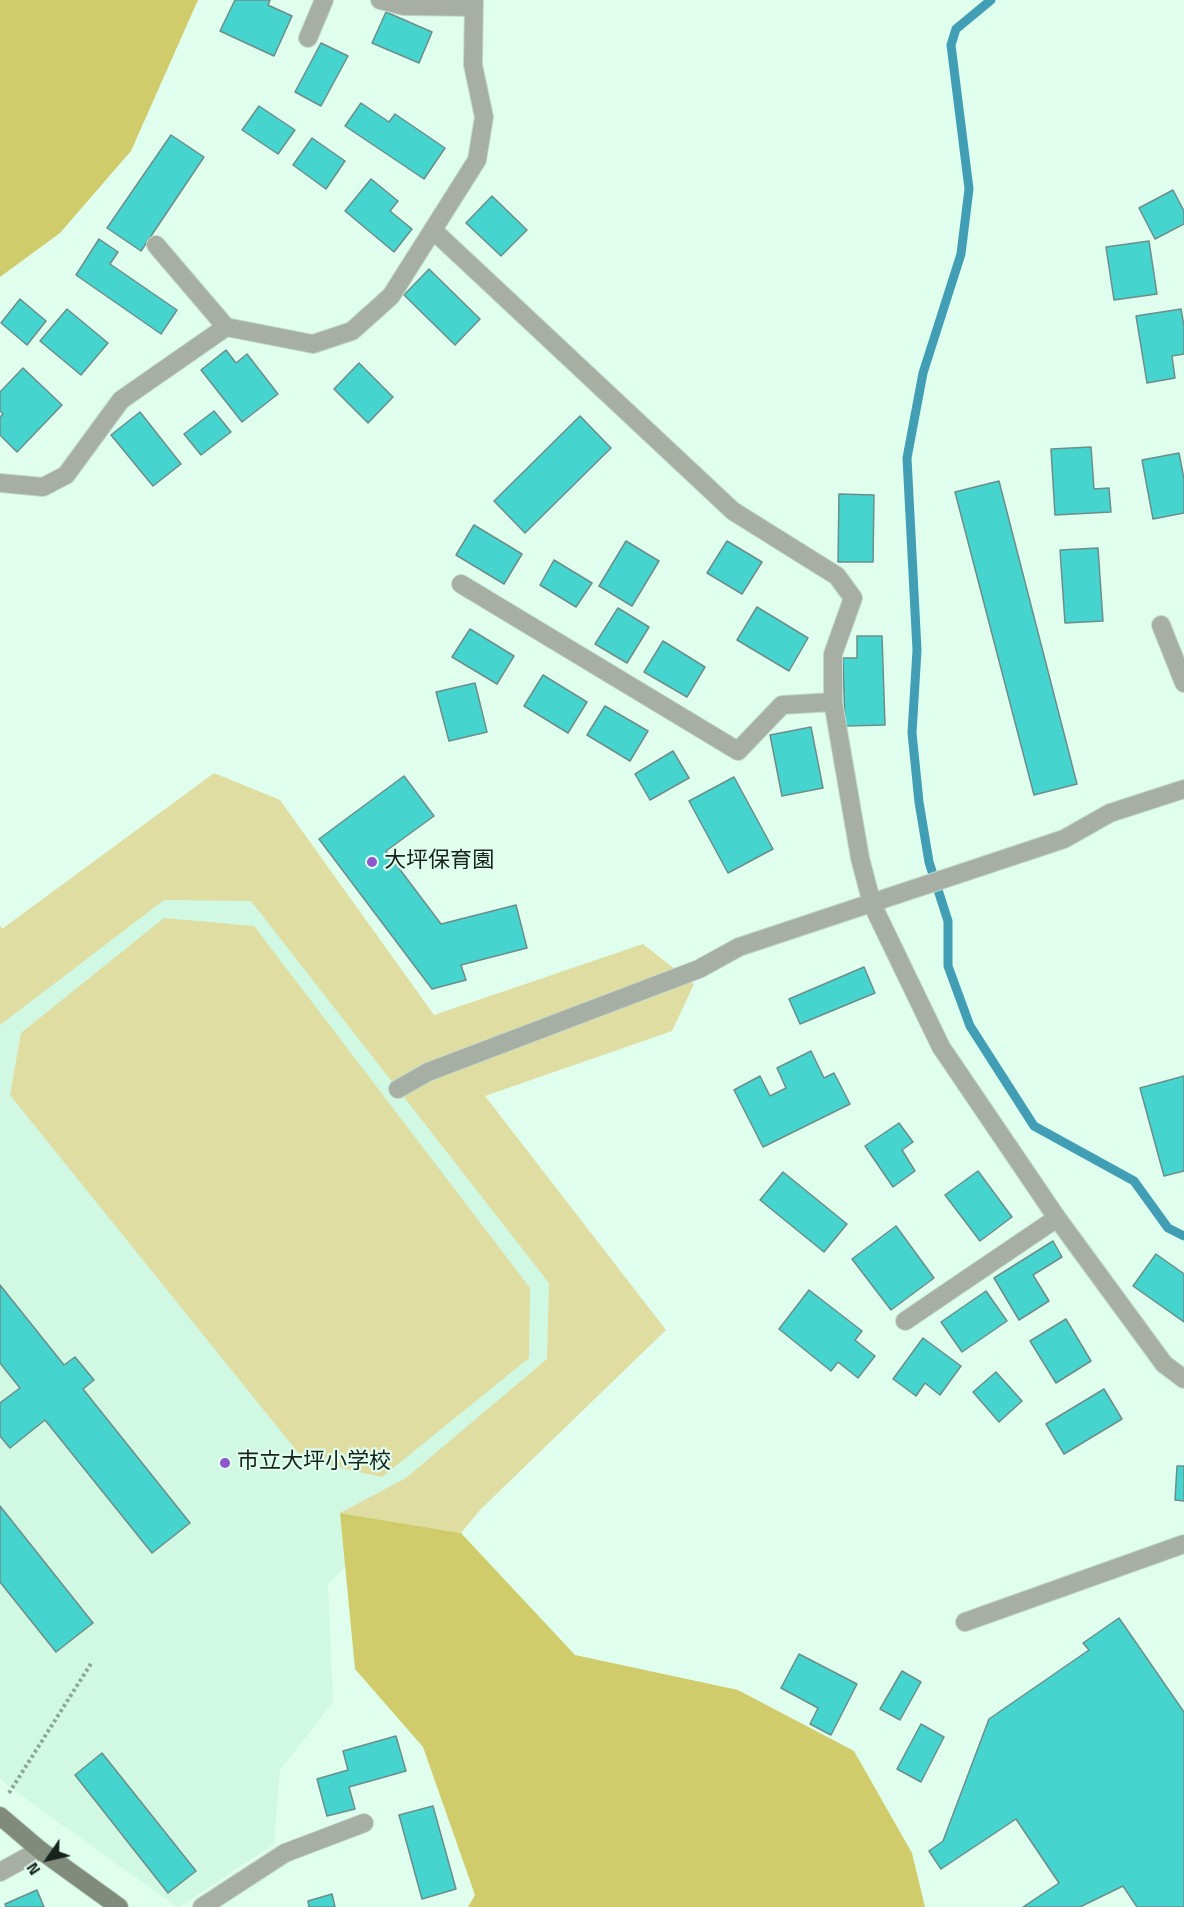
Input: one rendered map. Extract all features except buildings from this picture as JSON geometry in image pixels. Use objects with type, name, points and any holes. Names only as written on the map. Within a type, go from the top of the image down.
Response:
[{"type":"street","points":[[308,38],[324,0]]},
{"type":"street","points":[[156,245],[226,327],[313,344],[352,331],[391,296],[477,160],[484,117],[473,65],[474,3],[404,6],[380,0]]},
{"type":"street","points":[[434,231],[733,511],[837,576],[853,598],[833,654],[832,702],[860,858],[872,904],[941,1047],[1057,1218],[1164,1364],[1184,1379]]},
{"type":"street","points":[[0,483],[43,487],[66,475],[121,400],[226,327]]},
{"type":"street","points":[[461,584],[738,751],[782,705],[832,702]]},
{"type":"street","points":[[1161,625],[1184,683]]},
{"type":"street","points":[[398,1089],[428,1072],[699,969],[739,947],[1064,839],[1110,813],[1184,789]]},
{"type":"street","points":[[905,1321],[1057,1218]]},
{"type":"street","points":[[965,1622],[1184,1544]]},
{"type":"street","points":[[0,1815],[40,1850],[119,1907]]},
{"type":"street","points":[[202,1907],[285,1853],[363,1822]]},
{"type":"street","points":[[0,1872],[40,1850]]},
{"type":"path","points":[[6,1798],[92,1662]]},
{"type":"shaded area","points":[[0,0],[198,0],[131,151],[60,233],[0,277]]},
{"type":"shaded area","points":[[214,773],[280,800],[434,1015],[643,944],[694,984],[672,1031],[485,1096],[666,1330],[481,1509],[461,1533],[340,1513],[406,1478],[547,1359],[549,1283],[251,901],[164,900],[0,1025],[0,925],[2,929]]},
{"type":"shaded area","name":"市立大坪小学校","points":[[212,800],[578,1276],[574,1341],[328,1584],[333,1702],[280,1770],[274,1844],[177,1907],[12,1789],[0,1778],[0,961]]},
{"type":"shaded area","points":[[164,918],[254,926],[530,1288],[529,1358],[382,1477],[304,1460],[10,1095],[21,1033]]},
{"type":"shaded area","points":[[340,1513],[461,1533],[575,1655],[738,1690],[854,1751],[912,1853],[925,1907],[468,1907],[475,1895],[423,1747],[355,1669]]},
{"type":"waterway","points":[[991,0],[956,29],[951,45],[969,189],[961,254],[923,373],[907,458],[917,650],[912,733],[919,802],[929,862],[948,921],[948,966],[970,1026],[1034,1126],[1134,1181],[1168,1228],[1184,1236]]},
{"type":"place","name":"大坪保育園","points":[[372,862]]},
{"type":"place","name":"市立大坪小学校","points":[[225,1463]]}]
